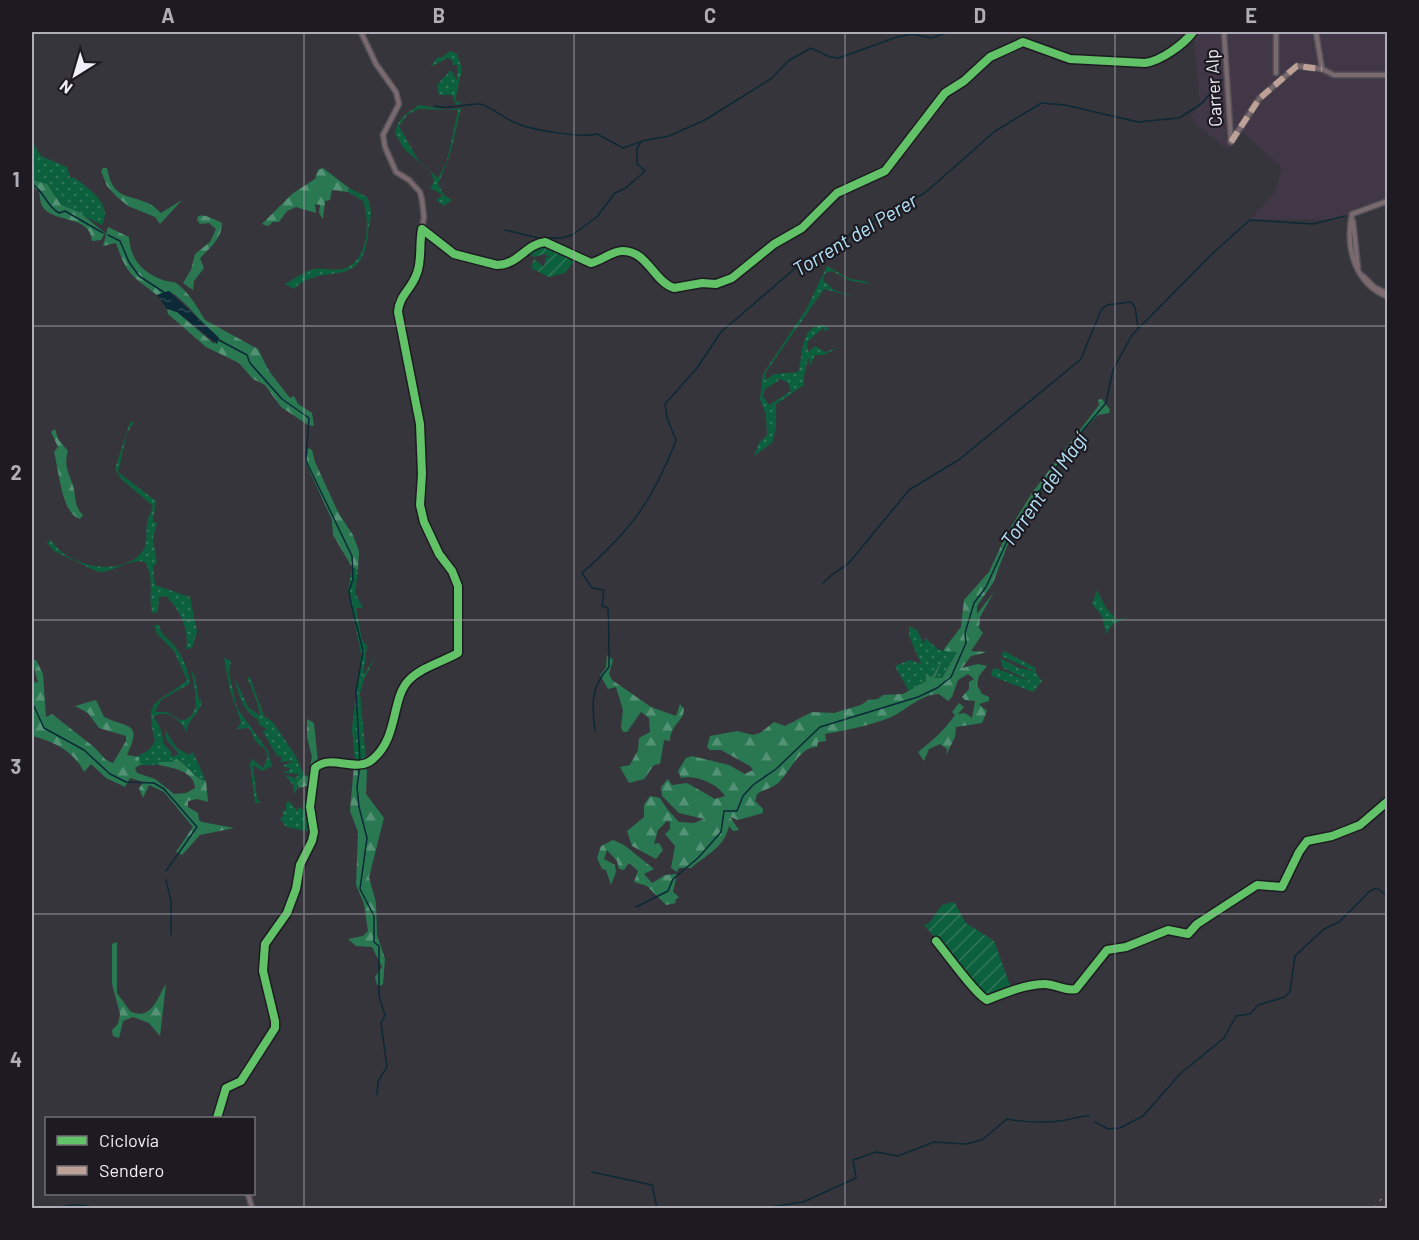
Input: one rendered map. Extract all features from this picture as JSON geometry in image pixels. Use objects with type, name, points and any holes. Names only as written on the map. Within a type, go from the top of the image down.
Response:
[{"type":"street","points":[[218,1117],[226,1088],[241,1081],[275,1028],[263,971],[265,944],[287,913],[296,889],[300,865],[312,842],[314,832],[310,807],[315,768],[319,764],[334,761],[352,764],[368,763],[375,758],[390,738],[402,691],[408,681],[458,653],[459,647],[458,586],[428,531],[420,505],[422,474],[420,424],[398,312],[398,301],[414,282],[418,272],[418,246],[424,217],[423,200],[420,192],[409,180],[396,172],[385,147],[383,135],[399,104],[396,92],[376,64],[361,32]]},
{"type":"street","name":"Carrer Alp","points":[[1224,32],[1231,142],[1259,99],[1297,66],[1322,69]]},
{"type":"street","points":[[1275,73],[1276,32]]},
{"type":"street","points":[[1316,32],[1322,69],[1334,75],[1388,75]]},
{"type":"street","points":[[1388,201],[1352,214],[1359,269],[1370,284],[1388,296]]},
{"type":"street","points":[[936,941],[968,978],[979,996],[987,1000],[1005,991],[1044,984],[1069,990],[1076,989],[1107,950],[1126,947],[1168,930],[1188,934],[1197,924],[1257,885],[1282,887],[1299,852],[1307,842],[1332,836],[1360,825],[1388,801]]},
{"type":"shaded area","points":[[1194,32],[1387,32],[1387,200],[1336,220],[1250,219],[1275,193],[1282,167],[1241,131],[1228,149],[1198,126],[1190,116],[1200,106]]},
{"type":"green space","points":[[450,51],[457,54],[462,69],[455,101],[462,103],[456,105],[452,95],[439,95],[437,85],[451,70],[457,80],[457,65],[452,65],[453,61],[448,58],[430,67],[438,57],[441,58]]},
{"type":"green space","points":[[419,105],[446,110],[418,109],[407,115],[399,126],[418,160],[438,178],[447,161],[458,110],[449,110],[461,108],[450,155],[438,184],[444,195],[452,200],[444,206],[436,200],[441,197],[441,194],[430,188],[434,182],[431,172],[405,150],[395,134],[401,120],[407,114]]},
{"type":"green space","points":[[32,141],[41,156],[67,167],[70,178],[73,177],[85,186],[102,203],[105,217],[102,225],[61,205],[46,184],[32,180]]},
{"type":"green space","points":[[107,168],[117,191],[150,204],[161,213],[182,200],[160,224],[155,217],[128,206],[116,196],[107,186],[101,171]]},
{"type":"green space","points":[[323,168],[349,188],[348,192],[332,190],[330,200],[325,201],[323,219],[319,213],[320,205],[315,204],[316,213],[296,207],[287,211],[279,222],[273,222],[268,226],[262,224],[292,194],[315,179],[318,170]]},
{"type":"green space","points":[[32,180],[47,184],[61,205],[79,212],[105,233],[101,240],[92,241],[90,232],[85,227],[47,212],[41,204],[39,191],[32,187]]},
{"type":"green space","points":[[349,188],[367,197],[371,212],[364,251],[358,263],[340,273],[317,276],[294,289],[285,284],[314,269],[346,268],[359,256],[366,238],[367,218],[363,201],[348,192]]},
{"type":"green space","points":[[198,216],[222,223],[218,238],[200,258],[204,268],[194,281],[193,290],[183,283],[191,270],[195,254],[210,242],[216,229],[209,223],[200,224],[197,220]]},
{"type":"green space","points":[[108,227],[129,237],[132,252],[143,269],[165,281],[175,282],[185,290],[205,320],[258,349],[269,371],[290,398],[294,396],[298,404],[312,413],[314,426],[308,425],[281,407],[265,385],[253,379],[239,363],[206,347],[168,314],[167,309],[177,312],[214,344],[216,335],[182,301],[169,291],[157,295],[136,278],[123,262],[116,243],[103,246]]},
{"type":"green space","points":[[540,244],[552,246],[575,260],[565,273],[549,277],[531,268],[534,259],[544,267],[546,257],[551,258],[545,254],[534,257],[530,254],[531,248]]},
{"type":"green space","points":[[827,266],[849,278],[870,284],[851,281],[832,271],[825,273],[823,280],[834,290],[854,297],[824,289],[766,372],[765,380],[775,374],[798,372],[806,335],[816,326],[824,325],[829,329],[825,331],[823,328],[807,342],[808,352],[815,346],[825,352],[839,347],[824,355],[815,355],[810,366],[809,358],[804,385],[776,404],[776,428],[772,443],[754,456],[759,443],[767,435],[766,415],[760,399],[763,374],[807,308]],"holes":[[[781,379],[788,383],[791,391],[769,405],[763,396],[765,389]]]},
{"type":"green space","points":[[1102,399],[1110,410],[1109,413],[1098,415],[1085,428],[1037,495],[1011,536],[993,583],[977,606],[977,614],[994,592],[980,617],[979,628],[983,633],[971,651],[987,652],[971,656],[962,668],[978,664],[987,666],[979,676],[977,685],[982,694],[989,697],[989,701],[979,704],[987,711],[982,723],[956,727],[955,737],[946,755],[947,749],[940,744],[929,749],[924,761],[918,752],[947,726],[955,715],[952,712],[959,703],[964,707],[958,714],[965,713],[972,718],[975,701],[965,700],[962,697],[969,689],[969,682],[974,679],[968,674],[958,680],[952,697],[948,701],[939,694],[932,695],[889,718],[865,726],[825,734],[826,741],[818,742],[817,747],[805,751],[778,783],[757,794],[755,801],[763,809],[763,813],[738,820],[730,817],[739,830],[733,831],[729,826],[727,834],[719,845],[691,868],[679,868],[677,872],[671,868],[675,846],[665,834],[670,829],[670,822],[667,821],[658,830],[654,844],[659,843],[663,850],[656,859],[632,846],[627,831],[644,817],[644,805],[650,796],[660,798],[679,822],[694,823],[704,819],[679,813],[662,796],[661,787],[668,779],[672,785],[687,783],[715,799],[725,796],[717,787],[705,781],[681,778],[678,771],[686,758],[692,756],[729,765],[745,774],[753,770],[750,766],[721,750],[710,750],[707,747],[710,736],[737,731],[753,735],[760,733],[774,722],[785,726],[812,712],[834,713],[861,705],[868,700],[878,699],[883,695],[903,694],[926,681],[926,674],[932,677],[943,659],[935,678],[942,678],[957,652],[944,651],[944,649],[961,627],[964,600],[989,572],[1006,535],[1032,493],[1099,405],[1098,400]]},
{"type":"green space","points":[[130,422],[134,422],[127,433],[118,472],[156,501],[153,521],[157,523],[153,538],[157,563],[153,566],[155,585],[190,597],[197,632],[192,648],[186,649],[187,635],[183,621],[176,607],[166,596],[159,597],[158,612],[152,613],[151,580],[145,562],[133,562],[98,572],[54,551],[47,543],[51,540],[69,557],[95,566],[121,565],[133,560],[142,552],[153,506],[121,479],[115,469]]},
{"type":"green space","points":[[55,429],[58,439],[68,451],[67,466],[77,505],[83,515],[80,519],[69,508],[62,490],[54,452],[58,447],[51,432]]},
{"type":"green space","points":[[308,448],[312,450],[315,462],[339,514],[353,535],[359,551],[358,570],[352,567],[333,535],[332,520],[305,461]]},
{"type":"green space","points":[[352,567],[358,570],[355,593],[363,608],[356,608],[362,640],[367,646],[363,676],[377,654],[364,679],[360,693],[366,758],[372,757],[383,742],[372,759],[355,763],[352,728],[361,654],[348,590]]},
{"type":"green space","points":[[1097,590],[1106,608],[1117,620],[1129,616],[1112,625],[1106,634],[1102,616],[1092,604]]},
{"type":"green space","points":[[154,625],[159,625],[163,634],[179,652],[189,679],[189,684],[161,700],[155,712],[167,712],[180,720],[192,714],[196,700],[191,670],[195,677],[199,700],[202,700],[199,709],[189,723],[187,732],[173,716],[164,714],[153,717],[161,729],[163,743],[172,753],[171,757],[179,754],[166,739],[165,730],[177,748],[189,755],[193,752],[206,781],[195,776],[181,761],[158,763],[159,765],[140,765],[138,756],[149,750],[155,741],[152,708],[161,698],[187,680],[174,651],[157,634]]},
{"type":"green space","points":[[909,626],[917,630],[924,644],[925,638],[939,650],[957,652],[942,678],[935,679],[942,662],[932,678],[930,675],[926,676],[926,681],[909,691],[895,666],[910,660],[921,664],[909,636]]},
{"type":"green space","points":[[1004,651],[1036,668],[1036,673],[1042,681],[1033,692],[992,676],[991,672],[995,668],[1034,683],[1003,668],[1000,658],[1019,668],[1034,671],[1001,656]]},
{"type":"green space","points":[[607,655],[613,660],[609,674],[612,680],[651,707],[676,716],[680,704],[684,709],[682,717],[672,730],[670,741],[664,740],[660,764],[654,765],[644,779],[629,783],[620,767],[630,765],[638,750],[639,738],[650,732],[649,718],[641,712],[627,732],[623,732],[621,727],[623,710],[616,687],[608,689],[600,675],[606,668]]},
{"type":"green space","points":[[224,658],[231,661],[229,673],[237,708],[268,751],[272,766],[262,771],[253,765],[257,798],[261,803],[255,803],[250,764],[252,759],[263,768],[268,757],[265,749],[256,742],[249,728],[237,729],[241,722],[230,690]]},
{"type":"green space","points":[[32,660],[36,660],[43,674],[46,717],[52,714],[94,747],[106,760],[113,763],[126,741],[126,736],[99,728],[88,713],[75,706],[96,700],[104,717],[131,728],[133,737],[127,755],[139,757],[140,765],[135,768],[137,773],[155,779],[174,794],[186,793],[195,788],[191,778],[182,771],[159,765],[158,762],[172,762],[176,759],[180,761],[197,777],[206,781],[208,802],[197,799],[188,801],[188,807],[198,813],[199,820],[202,822],[234,828],[200,835],[182,855],[176,852],[193,827],[164,792],[149,785],[143,798],[139,788],[144,782],[130,778],[125,787],[106,778],[91,764],[84,772],[75,758],[62,748],[32,736],[32,681],[38,683]]},
{"type":"green space","points":[[247,677],[250,677],[264,716],[273,722],[295,755],[304,775],[294,794],[293,785],[285,775],[296,778],[299,774],[283,773],[291,769],[282,766],[294,761],[280,762],[282,757],[277,756],[263,732],[267,729],[259,725],[258,719],[249,713],[240,696],[235,679],[248,707],[260,716]]},
{"type":"green space","points":[[307,719],[314,723],[318,763],[314,767],[310,785],[299,788],[297,783],[304,775],[308,777],[312,757],[307,737]]},
{"type":"green space","points":[[354,765],[364,765],[367,771],[366,794],[384,818],[369,877],[376,903],[377,935],[385,959],[383,984],[380,986],[377,985],[375,977],[382,967],[372,947],[356,946],[348,939],[363,936],[368,931],[364,904],[356,885],[358,832],[350,811]]},
{"type":"green space","points":[[308,800],[312,832],[286,827],[280,818],[284,816],[282,812],[286,810],[286,803],[289,801],[297,811],[298,807],[304,810],[303,802]]},
{"type":"green space","points":[[613,840],[624,845],[654,869],[644,874],[652,883],[665,875],[677,874],[673,892],[679,897],[675,900],[676,903],[666,905],[647,886],[634,882],[638,871],[629,863],[624,870],[619,869],[617,861],[607,850],[604,859],[615,865],[616,872],[611,885],[606,870],[602,869],[597,858],[601,846]]},
{"type":"green space","points":[[954,902],[966,923],[994,941],[1011,988],[988,999],[978,992],[971,979],[924,925],[929,923],[942,905]]},
{"type":"green space","points":[[117,942],[117,993],[130,1011],[137,1014],[148,1011],[166,984],[160,1036],[149,1023],[133,1017],[123,1021],[119,1038],[113,1036],[112,1030],[118,1024],[120,1014],[112,984],[112,944]]},
{"type":"water","points":[[169,291],[219,338],[217,344],[177,312],[167,309],[157,295]]},
{"type":"waterway","points":[[505,230],[539,238],[561,238],[572,235],[597,217],[614,194],[627,187],[645,171],[637,164],[637,148],[642,141],[669,136],[705,120],[772,78],[788,61],[811,48],[830,57],[839,58],[897,37],[912,34],[932,38],[948,32]]},
{"type":"waterway","name":"Torrent del Perer","points":[[595,731],[593,713],[595,689],[609,667],[608,608],[602,606],[604,590],[592,588],[582,573],[627,529],[649,498],[676,440],[667,418],[665,404],[697,368],[721,332],[806,259],[926,192],[994,132],[1042,103],[1065,105],[1138,122],[1179,118],[1201,104],[1223,79]]},
{"type":"waterway","points":[[434,106],[479,104],[523,126],[556,133],[597,134],[623,148],[640,142]]},
{"type":"waterway","points":[[32,184],[59,213],[65,211],[103,233]]},
{"type":"waterway","name":"Torrent del Magí","points":[[636,907],[668,891],[673,879],[698,858],[721,832],[724,811],[737,811],[743,796],[753,785],[776,769],[820,727],[918,697],[937,688],[951,677],[966,643],[965,633],[974,603],[986,587],[1013,528],[1083,430],[1106,403],[1113,370],[1132,335],[1214,252],[1250,220],[1313,224],[1345,216]]},
{"type":"waterway","points":[[108,235],[120,241],[129,262],[139,276],[165,293]]},
{"type":"waterway","points":[[823,583],[848,564],[909,490],[960,459],[1081,359],[1101,310],[1107,305],[1131,302],[1135,307],[1138,328]]},
{"type":"waterway","points":[[217,339],[247,355],[250,363],[282,399],[309,418],[306,461],[352,556],[353,579],[349,591],[363,651],[356,692],[360,762]]},
{"type":"waterway","points":[[32,702],[44,728],[84,750],[110,774],[126,782],[154,783],[164,789],[197,827],[166,871]]},
{"type":"waterway","points":[[360,765],[357,787],[359,807],[367,838],[360,889],[374,916],[374,942],[379,946],[379,996],[385,1015],[381,1023],[387,1067],[378,1081],[377,1095]]},
{"type":"waterway","points":[[166,880],[171,901],[171,935]]},
{"type":"waterway","points":[[1095,1122],[1108,1129],[1120,1128],[1143,1116],[1181,1073],[1224,1038],[1236,1016],[1250,1014],[1258,1005],[1285,997],[1290,991],[1295,956],[1324,929],[1339,922],[1370,891],[1377,888],[1388,896]]},
{"type":"waterway","points":[[763,1208],[803,1202],[856,1178],[853,1160],[876,1152],[898,1156],[934,1142],[966,1144],[982,1140],[1007,1119],[1048,1122],[1089,1116]]},
{"type":"waterway","points":[[592,1172],[652,1185],[657,1208]]},
{"type":"waterway","points":[[60,1208],[68,1205],[96,1208]]},
{"type":"railway","points":[[1374,1208],[1388,1191]]},
{"type":"marked path","points":[[1231,142],[1259,99],[1297,66],[1322,69]]},
{"type":"cycle path","points":[[217,1117],[226,1088],[241,1081],[275,1028],[263,971],[265,944],[287,913],[296,889],[300,865],[312,841],[314,832],[310,807],[315,768],[329,762],[359,765],[373,759],[387,740],[399,697],[409,680],[426,668],[458,653],[458,586],[452,571],[439,554],[424,522],[420,505],[422,474],[420,424],[398,312],[401,301],[419,268],[422,229],[454,254],[497,265],[511,262],[532,246],[545,242],[591,263],[618,251],[631,252],[644,261],[661,280],[674,288],[702,283],[716,284],[732,278],[774,244],[802,228],[837,193],[885,171],[945,93],[964,81],[990,57],[1023,42],[1070,59],[1145,63],[1172,51],[1193,32]]},
{"type":"cycle path","points":[[936,941],[969,983],[987,1000],[1036,985],[1047,984],[1076,989],[1107,950],[1126,947],[1168,930],[1188,934],[1197,924],[1257,885],[1282,887],[1307,841],[1332,836],[1360,825],[1388,801]]}]
